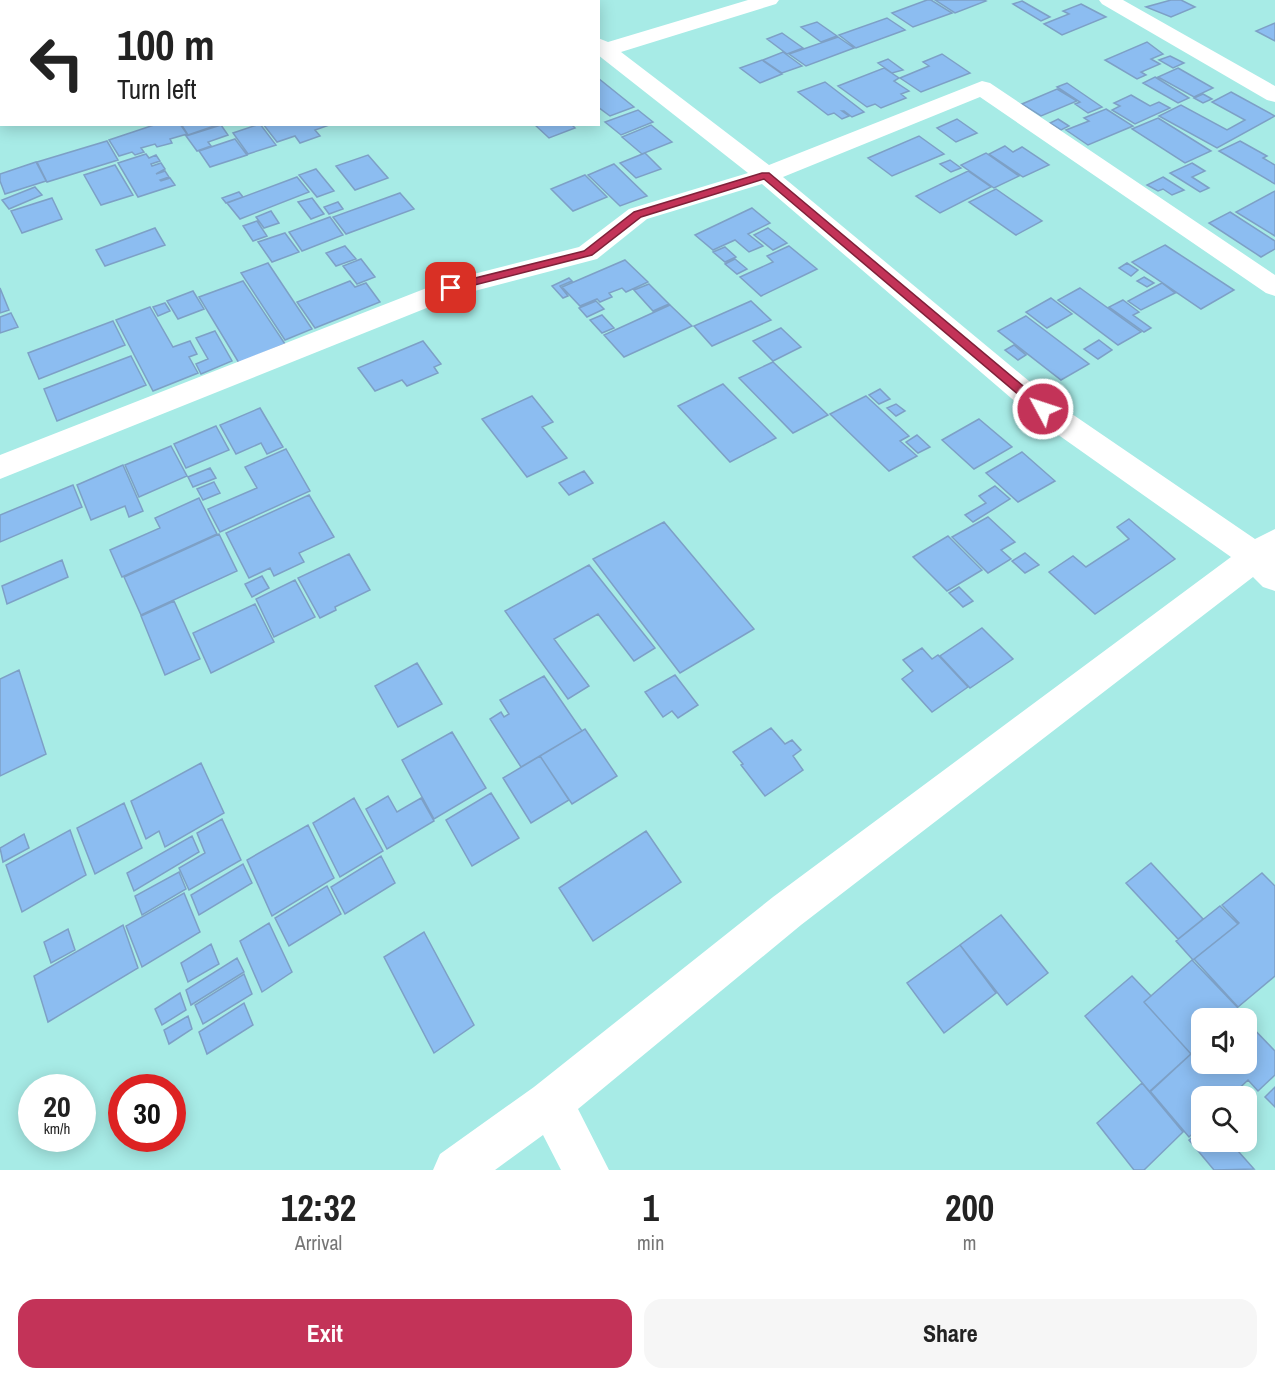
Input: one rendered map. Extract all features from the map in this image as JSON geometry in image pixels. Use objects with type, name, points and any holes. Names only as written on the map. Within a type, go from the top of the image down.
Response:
[{"type":"street","points":[[601,47],[769,0]]},
{"type":"street","points":[[1109,0],[1275,95]]},
{"type":"street","points":[[456,1170],[550,1103],[787,911],[1268,558],[1043,409],[766,175],[601,47]]},
{"type":"street","points":[[0,467],[451,288],[588,253],[638,214],[766,175],[982,88],[1275,287]]},
{"type":"street","points":[[550,1103],[586,1170]]},
{"type":"building","points":[[931,0],[952,13],[913,27],[892,13]]},
{"type":"building","points":[[935,0],[984,0],[986,1],[955,13]]},
{"type":"building","points":[[1171,0],[1181,0],[1195,7],[1171,17],[1146,7]]},
{"type":"building","points":[[1022,1],[1050,17],[1041,21],[1013,4]]},
{"type":"building","points":[[1081,4],[1106,17],[1062,35],[1044,24],[1069,14],[1063,11]]},
{"type":"building","points":[[887,18],[905,30],[856,48],[839,35]]},
{"type":"building","points":[[817,22],[837,36],[821,42],[801,27]]},
{"type":"building","points":[[1275,23],[1275,41],[1256,31]]},
{"type":"building","points":[[782,33],[803,48],[787,54],[767,39]]},
{"type":"building","points":[[838,37],[854,48],[806,66],[789,54]]},
{"type":"building","points":[[1147,42],[1163,54],[1151,59],[1160,64],[1141,72],[1146,75],[1137,79],[1105,60]]},
{"type":"building","points":[[783,52],[802,66],[782,73],[763,60]]},
{"type":"building","points":[[942,54],[970,73],[921,92],[900,78],[929,66],[923,62]]},
{"type":"building","points":[[1170,56],[1184,63],[1173,68],[1159,60]]},
{"type":"building","points":[[888,59],[903,70],[892,73],[878,63]]},
{"type":"building","points":[[762,60],[782,74],[760,83],[740,68]]},
{"type":"building","points":[[884,68],[899,78],[894,81],[909,91],[901,94],[906,98],[881,108],[875,104],[867,107],[838,86]]},
{"type":"building","points":[[1178,68],[1213,88],[1194,97],[1158,77]]},
{"type":"building","points":[[1155,77],[1189,98],[1178,103],[1143,83]]},
{"type":"building","points":[[600,80],[634,107],[610,116],[600,108]]},
{"type":"building","points":[[825,82],[864,112],[852,117],[842,111],[849,116],[842,119],[834,113],[828,115],[798,92]]},
{"type":"building","points":[[1067,83],[1102,107],[1088,113],[1075,104],[1080,102],[1057,87]]},
{"type":"building","points":[[1057,89],[1077,101],[1041,116],[1022,104]]},
{"type":"building","points":[[1231,92],[1275,116],[1217,148],[1159,116],[1181,105],[1227,130],[1245,120],[1212,102]]},
{"type":"building","points":[[1203,94],[1212,99],[1203,103],[1194,98]]},
{"type":"building","points":[[1131,95],[1150,106],[1159,102],[1170,108],[1135,124],[1112,110],[1120,106],[1114,103]]},
{"type":"building","points":[[1106,109],[1133,126],[1088,145],[1066,130],[1089,121],[1084,118]]},
{"type":"building","points":[[638,110],[653,122],[621,135],[605,122]]},
{"type":"building","points":[[1158,118],[1211,151],[1185,163],[1132,129]]},
{"type":"building","points":[[957,119],[977,133],[956,142],[937,128]]},
{"type":"building","points":[[1058,119],[1069,126],[1061,130],[1050,123]]},
{"type":"building","points":[[651,125],[672,142],[642,154],[622,137]]},
{"type":"building","points":[[151,126],[181,126],[187,134],[170,139],[172,143],[141,148],[144,152],[135,155],[132,152],[119,156],[109,140]]},
{"type":"building","points":[[182,126],[214,126],[188,135]]},
{"type":"building","points":[[218,126],[222,126],[228,135],[208,142],[211,146],[197,151],[186,136]]},
{"type":"building","points":[[262,126],[276,145],[248,154],[233,133]]},
{"type":"building","points":[[265,126],[326,126],[315,130],[320,136],[300,143],[295,136],[277,142]]},
{"type":"building","points":[[536,126],[573,126],[575,128],[549,138]]},
{"type":"building","points":[[919,136],[944,154],[892,176],[868,158]]},
{"type":"building","points":[[235,139],[247,155],[210,167],[199,151]]},
{"type":"building","points":[[107,141],[118,160],[47,182],[37,162]]},
{"type":"building","points":[[1240,141],[1267,156],[1263,158],[1275,165],[1275,184],[1219,151]]},
{"type":"building","points":[[1005,146],[1013,152],[1022,147],[1049,165],[1023,177],[989,154]]},
{"type":"building","points":[[645,153],[661,169],[636,178],[620,163]]},
{"type":"building","points":[[986,153],[1019,176],[994,188],[961,165]]},
{"type":"building","points":[[146,154],[149,158],[156,155],[160,161],[151,164],[152,166],[161,163],[165,169],[156,174],[165,171],[169,177],[160,180],[170,178],[175,185],[138,197],[118,163]]},
{"type":"building","points":[[368,155],[388,178],[355,190],[336,166]]},
{"type":"building","points":[[950,160],[961,168],[951,172],[940,164]]},
{"type":"building","points":[[36,162],[46,181],[5,194],[0,174]]},
{"type":"building","points":[[1192,163],[1205,171],[1192,177],[1209,188],[1200,192],[1170,173]]},
{"type":"building","points":[[614,164],[647,196],[620,206],[588,175]]},
{"type":"building","points":[[115,165],[133,195],[101,205],[84,175]]},
{"type":"building","points":[[316,169],[334,191],[317,197],[299,175]]},
{"type":"building","points":[[968,171],[991,187],[940,213],[916,196]]},
{"type":"building","points":[[585,175],[607,197],[573,211],[551,189]]},
{"type":"building","points":[[297,177],[309,192],[240,219],[227,203]]},
{"type":"building","points":[[1163,177],[1184,190],[1172,195],[1163,189],[1158,191],[1147,185]]},
{"type":"building","points":[[35,187],[42,195],[9,209],[2,200]]},
{"type":"building","points":[[996,189],[1042,221],[1016,235],[969,202]]},
{"type":"building","points":[[1275,191],[1275,236],[1236,212]]},
{"type":"building","points":[[239,192],[243,197],[226,203],[222,198]]},
{"type":"building","points":[[400,193],[414,209],[346,234],[333,217]]},
{"type":"building","points":[[52,198],[62,219],[22,233],[11,211]]},
{"type":"building","points":[[312,198],[324,214],[311,219],[298,202]]},
{"type":"building","points":[[338,202],[343,209],[329,214],[324,207]]},
{"type":"building","points":[[752,208],[770,223],[748,234],[763,246],[749,252],[735,240],[713,250],[695,235]]},
{"type":"building","points":[[271,211],[279,223],[264,228],[256,217]]},
{"type":"building","points":[[1230,212],[1275,241],[1275,249],[1261,257],[1209,223]]},
{"type":"building","points":[[330,217],[343,235],[302,251],[289,232]]},
{"type":"building","points":[[257,221],[267,236],[253,241],[243,226]]},
{"type":"building","points":[[155,228],[165,245],[105,266],[96,250]]},
{"type":"building","points":[[768,228],[787,243],[773,250],[754,235]]},
{"type":"building","points":[[285,233],[299,252],[272,262],[258,242]]},
{"type":"building","points":[[1165,245],[1234,290],[1201,309],[1132,262]]},
{"type":"building","points":[[345,246],[356,259],[336,266],[326,253]]},
{"type":"building","points":[[789,246],[817,269],[761,296],[740,277],[773,262],[767,256]]},
{"type":"building","points":[[725,247],[736,257],[725,262],[713,252]]},
{"type":"building","points":[[361,259],[375,277],[357,284],[343,266]]},
{"type":"building","points":[[735,259],[747,269],[737,274],[725,264]]},
{"type":"building","points":[[625,260],[648,282],[626,292],[622,288],[609,293],[612,297],[600,302],[597,299],[580,306],[562,287]]},
{"type":"building","points":[[268,263],[312,329],[285,340],[241,273]]},
{"type":"building","points":[[1127,263],[1138,270],[1131,276],[1119,268]]},
{"type":"building","points":[[1144,277],[1154,283],[1147,287],[1137,281]]},
{"type":"building","points":[[569,278],[572,281],[560,286],[568,296],[563,298],[552,286]]},
{"type":"building","points":[[243,281],[285,344],[239,363],[199,297]]},
{"type":"building","points":[[350,281],[355,287],[366,283],[380,302],[315,328],[297,302]]},
{"type":"building","points":[[1162,283],[1175,293],[1141,310],[1128,301]]},
{"type":"building","points":[[649,284],[669,304],[653,311],[634,290]]},
{"type":"building","points":[[0,288],[9,310],[0,313]]},
{"type":"building","points":[[1080,288],[1141,332],[1118,345],[1058,300]]},
{"type":"building","points":[[193,291],[204,309],[178,319],[167,301]]},
{"type":"building","points":[[1051,298],[1072,314],[1047,328],[1026,312]]},
{"type":"building","points":[[1123,300],[1139,312],[1133,315],[1151,328],[1144,332],[1109,307]]},
{"type":"building","points":[[596,301],[604,309],[587,317],[579,308]]},
{"type":"building","points":[[751,301],[771,320],[712,346],[694,326]]},
{"type":"building","points":[[165,303],[170,311],[158,316],[153,307]]},
{"type":"building","points":[[670,305],[692,326],[624,357],[604,335]]},
{"type":"building","points":[[150,307],[173,347],[190,341],[197,354],[189,357],[198,373],[153,391],[116,320]]},
{"type":"building","points":[[11,313],[18,327],[0,333],[0,317]]},
{"type":"building","points":[[602,315],[614,328],[602,333],[590,320]]},
{"type":"building","points":[[1026,316],[1089,364],[1061,380],[998,331]]},
{"type":"building","points":[[113,321],[125,345],[39,379],[28,353]]},
{"type":"building","points":[[781,328],[801,347],[773,361],[753,341]]},
{"type":"building","points":[[215,331],[232,361],[201,374],[196,364],[208,359],[196,338]]},
{"type":"building","points":[[1099,340],[1112,350],[1098,359],[1084,349]]},
{"type":"building","points":[[423,341],[441,364],[434,367],[438,373],[407,386],[402,380],[375,391],[358,368]]},
{"type":"building","points":[[1014,345],[1026,355],[1018,360],[1005,350]]},
{"type":"building","points":[[131,356],[146,385],[57,421],[44,389]]},
{"type":"building","points":[[773,362],[828,415],[793,433],[739,378]]},
{"type":"building","points":[[723,384],[776,438],[730,462],[678,406]]},
{"type":"building","points":[[880,389],[890,399],[879,404],[869,395]]},
{"type":"building","points":[[532,396],[553,422],[542,427],[567,458],[527,477],[482,419]]},
{"type":"building","points":[[866,396],[909,436],[900,441],[917,456],[889,471],[830,414]]},
{"type":"building","points":[[896,404],[905,411],[896,416],[887,408]]},
{"type":"building","points":[[260,408],[283,447],[267,454],[261,443],[236,454],[220,425]]},
{"type":"building","points":[[979,419],[1012,447],[974,469],[942,440]]},
{"type":"building","points":[[216,426],[229,450],[186,468],[174,444]]},
{"type":"building","points":[[917,435],[930,447],[918,453],[906,442]]},
{"type":"building","points":[[171,446],[187,476],[139,497],[125,465]]},
{"type":"building","points":[[286,449],[310,491],[220,532],[208,509],[257,488],[245,467]]},
{"type":"building","points":[[1022,452],[1055,481],[1018,502],[986,473]]},
{"type":"building","points":[[123,465],[143,511],[129,517],[125,506],[91,520],[77,485]]},
{"type":"building","points":[[210,468],[216,478],[193,487],[188,477]]},
{"type":"building","points":[[584,471],[593,483],[569,495],[559,483]]},
{"type":"building","points":[[214,482],[220,493],[203,500],[197,489]]},
{"type":"building","points":[[73,485],[82,507],[0,542],[0,515]]},
{"type":"building","points":[[995,486],[1010,499],[973,522],[965,515],[986,503],[979,496]]},
{"type":"building","points":[[309,495],[334,537],[299,553],[304,562],[274,576],[270,568],[249,578],[226,533]]},
{"type":"building","points":[[199,498],[217,534],[122,577],[110,550],[160,528],[155,518]]},
{"type":"building","points":[[988,517],[1015,542],[1001,550],[1011,559],[988,573],[952,537]]},
{"type":"building","points":[[1129,519],[1175,559],[1095,614],[1049,572],[1073,556],[1086,567],[1129,539],[1117,527]]},
{"type":"building","points":[[664,522],[754,629],[680,673],[593,559]]},
{"type":"building","points":[[219,534],[237,571],[141,615],[124,577]]},
{"type":"building","points":[[948,536],[982,570],[947,591],[913,557]]},
{"type":"building","points":[[1025,553],[1039,565],[1025,573],[1012,561]]},
{"type":"building","points":[[349,554],[370,590],[335,607],[336,610],[320,618],[298,578]]},
{"type":"building","points":[[62,560],[68,577],[7,604],[2,586]]},
{"type":"building","points":[[589,565],[655,648],[634,661],[598,614],[554,639],[589,686],[568,699],[505,611]]},
{"type":"building","points":[[262,576],[269,588],[252,597],[245,584]]},
{"type":"building","points":[[295,580],[315,617],[274,637],[256,599]]},
{"type":"building","points":[[959,587],[973,601],[963,607],[949,593]]},
{"type":"building","points":[[174,601],[200,659],[165,675],[141,616]]},
{"type":"building","points":[[255,604],[274,642],[211,673],[193,633]]},
{"type":"building","points":[[982,628],[1013,659],[970,688],[940,656]]},
{"type":"building","points":[[922,648],[932,659],[938,655],[968,687],[932,712],[902,679],[913,671],[903,660]]},
{"type":"building","points":[[417,663],[442,704],[398,727],[375,686]]},
{"type":"building","points":[[19,670],[46,754],[0,776],[0,679]]},
{"type":"building","points":[[675,675],[698,705],[678,718],[672,711],[663,717],[645,692]]},
{"type":"building","points":[[544,676],[582,731],[521,767],[490,719],[501,712],[504,717],[509,714],[500,700]]},
{"type":"building","points":[[771,728],[785,744],[792,740],[801,750],[793,756],[803,770],[765,796],[733,752]]},
{"type":"building","points":[[585,729],[617,776],[572,804],[540,756]]},
{"type":"building","points":[[452,732],[486,788],[434,819],[402,760]]},
{"type":"building","points":[[540,756],[569,800],[531,823],[503,778]]},
{"type":"building","points":[[201,763],[224,813],[165,847],[159,831],[146,839],[131,801]]},
{"type":"building","points":[[491,793],[519,838],[472,866],[446,820]]},
{"type":"building","points":[[388,796],[397,812],[421,798],[434,821],[387,849],[366,809]]},
{"type":"building","points":[[354,798],[383,851],[340,877],[313,823]]},
{"type":"building","points":[[124,803],[142,848],[95,874],[77,828]]},
{"type":"building","points":[[222,819],[241,860],[189,890],[179,868],[205,853],[197,833]]},
{"type":"building","points":[[308,825],[334,878],[272,916],[247,860]]},
{"type":"building","points":[[70,830],[86,875],[22,912],[6,865]]},
{"type":"building","points":[[646,831],[681,882],[593,941],[559,888]]},
{"type":"building","points":[[24,834],[29,848],[3,862],[0,848]]},
{"type":"building","points":[[192,836],[199,852],[134,891],[127,873]]},
{"type":"building","points":[[381,856],[395,883],[345,914],[331,887]]},
{"type":"building","points":[[1151,863],[1203,919],[1178,939],[1126,883]]},
{"type":"building","points":[[243,864],[252,883],[199,915],[191,895]]},
{"type":"building","points":[[179,872],[186,889],[142,915],[135,896]]},
{"type":"building","points":[[1262,873],[1275,886],[1275,976],[1238,1007],[1194,959],[1239,923],[1222,905]]},
{"type":"building","points":[[327,886],[341,914],[289,946],[275,918]]},
{"type":"building","points":[[184,893],[200,932],[142,967],[126,926]]},
{"type":"building","points":[[1220,906],[1238,924],[1193,960],[1176,941]]},
{"type":"building","points":[[1001,915],[1048,973],[1007,1005],[960,945]]},
{"type":"building","points":[[269,923],[292,972],[262,992],[240,941]]},
{"type":"building","points":[[123,925],[138,968],[48,1022],[34,976]]},
{"type":"building","points":[[68,929],[75,950],[51,963],[44,942]]},
{"type":"building","points":[[424,932],[474,1025],[434,1053],[384,957]]},
{"type":"building","points":[[211,944],[219,964],[188,982],[181,963]]},
{"type":"building","points":[[960,945],[996,993],[944,1033],[907,983]]},
{"type":"building","points":[[237,958],[244,972],[191,1005],[186,990]]},
{"type":"building","points":[[1192,960],[1238,1008],[1191,1008],[1191,1054],[1144,1002]]},
{"type":"building","points":[[244,974],[252,994],[203,1024],[195,1005]]},
{"type":"building","points":[[1132,976],[1151,996],[1144,1002],[1191,1054],[1150,1092],[1085,1016]]},
{"type":"building","points":[[180,993],[186,1010],[162,1025],[155,1009]]},
{"type":"building","points":[[244,1003],[253,1025],[207,1054],[199,1032]]},
{"type":"building","points":[[188,1016],[192,1029],[169,1044],[164,1030]]},
{"type":"building","points":[[1257,1032],[1275,1051],[1275,1075],[1258,1091],[1257,1086],[1253,1086],[1248,1080],[1242,1086],[1191,1086],[1191,1135],[1189,1137],[1150,1091],[1191,1054],[1191,1074],[1257,1074]]},
{"type":"building","points":[[1142,1083],[1183,1132],[1144,1170],[1134,1170],[1097,1123]]},
{"type":"building","points":[[1275,1087],[1275,1107],[1265,1097]]},
{"type":"building","points":[[1199,1152],[1239,1152],[1254,1169],[1214,1170]]},
{"type":"route","points":[[451,288],[588,253],[638,214],[766,175],[1043,409]]}]
